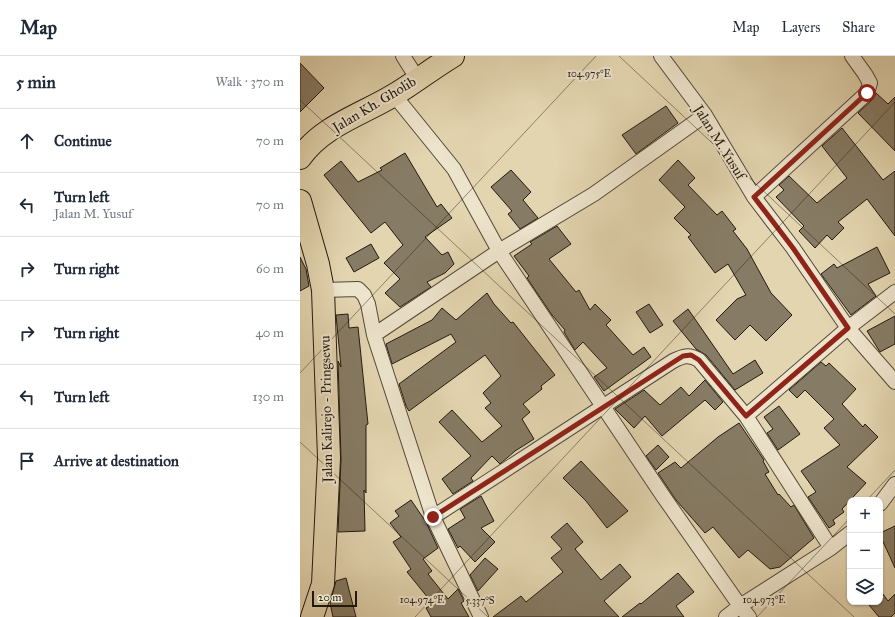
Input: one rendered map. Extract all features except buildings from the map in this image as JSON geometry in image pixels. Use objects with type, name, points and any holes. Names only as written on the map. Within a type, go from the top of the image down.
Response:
[{"type":"main road","name":"Jalan Kh. Gholib","points":[[300,158],[310,144],[322,134],[394,94],[453,56]]},
{"type":"main road","name":"Jalan Kalirejo - Pringsewu","points":[[300,202],[318,264],[323,290],[328,465],[323,584],[312,617]]},
{"type":"street","points":[[403,56],[417,78]]},
{"type":"street","name":"Jalan M. Yusuf","points":[[660,56],[705,115],[754,197],[793,248],[848,328],[895,382]]},
{"type":"street","points":[[754,197],[867,93],[870,83],[852,56]]},
{"type":"street","points":[[394,94],[454,169],[499,252],[604,408],[745,612]]},
{"type":"street","points":[[374,335],[499,252],[594,194],[705,115]]},
{"type":"street","points":[[323,290],[358,289],[364,295],[368,304],[374,335],[433,517],[481,617]]},
{"type":"street","points":[[746,416],[848,328],[895,292]]},
{"type":"street","points":[[433,517],[604,408],[673,361],[683,356],[691,355],[699,360],[746,416],[831,548]]},
{"type":"street","points":[[883,500],[895,484]]},
{"type":"street","points":[[726,617],[745,612],[847,535]]},
{"type":"route","points":[[433,517],[604,408],[673,361],[683,356],[691,355],[699,360],[746,416],[848,328],[793,248],[754,197],[867,93]]}]
